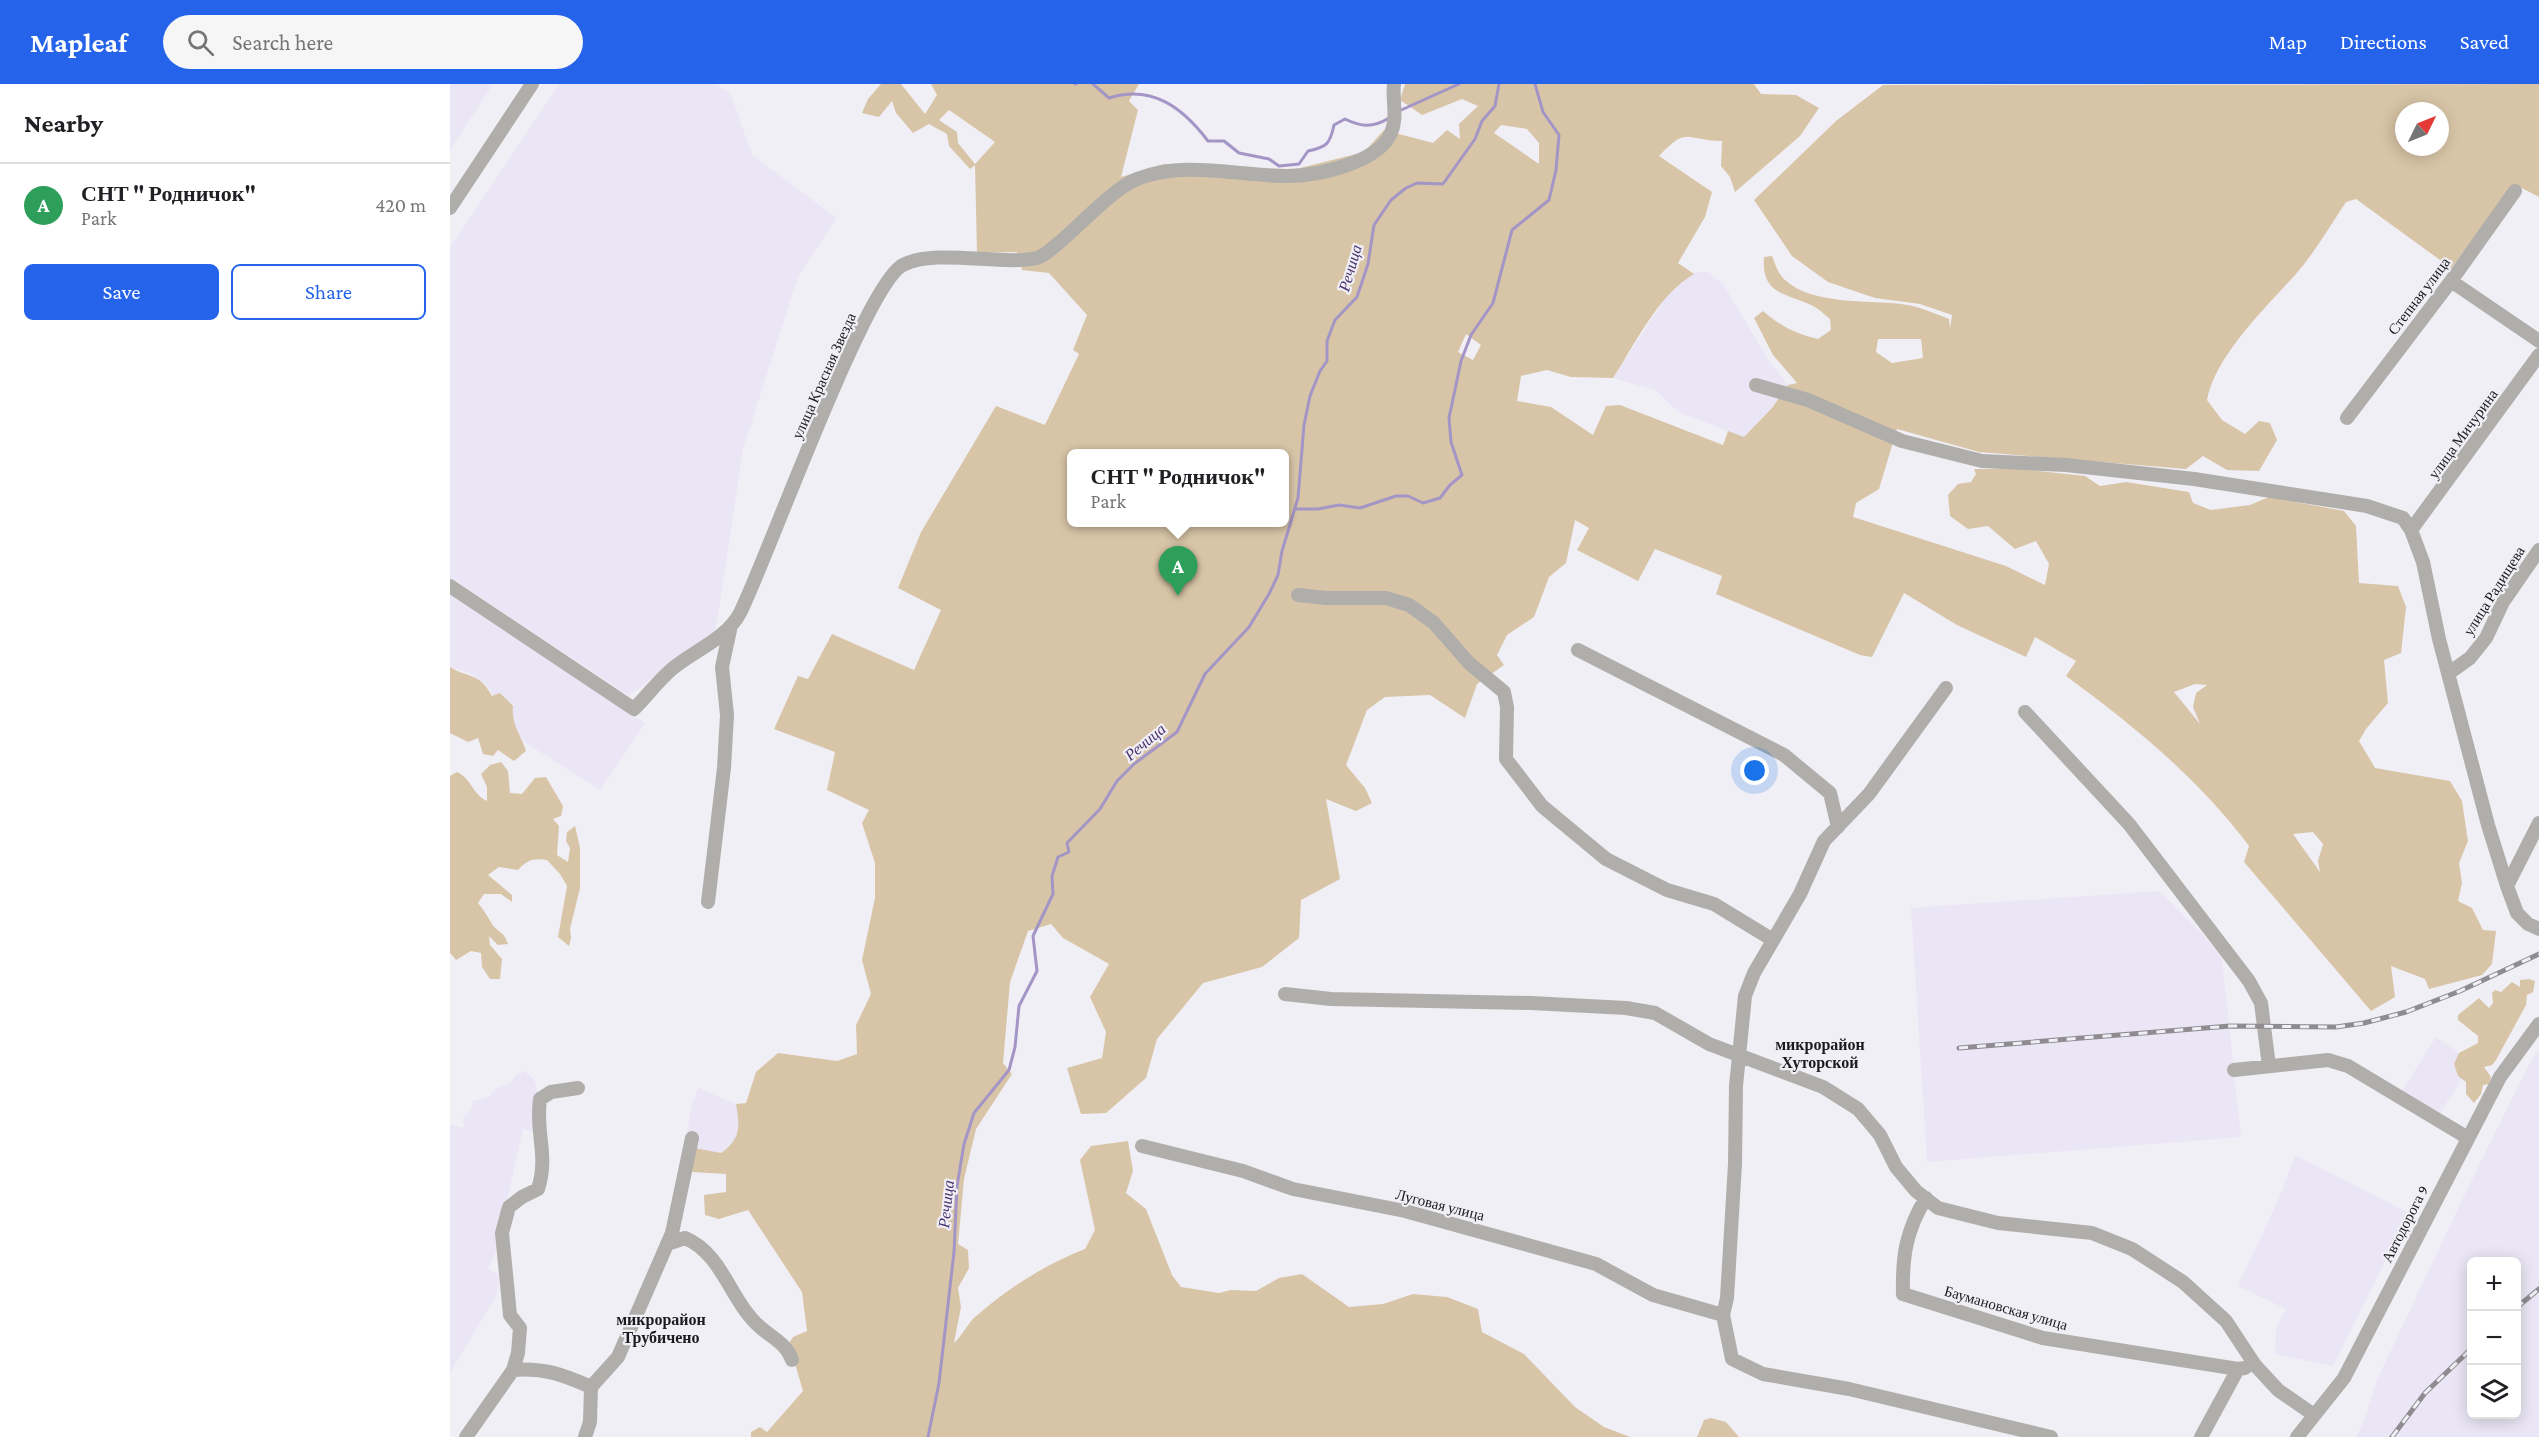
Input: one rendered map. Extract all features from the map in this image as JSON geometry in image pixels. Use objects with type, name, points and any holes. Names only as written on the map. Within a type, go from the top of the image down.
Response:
[{"type":"street","points":[[450,208],[532,84]]},
{"type":"street","name":"улица Красная Звезда","points":[[708,902],[724,768],[727,715],[722,667],[730,630],[783,514],[857,335],[892,275],[903,265],[925,260],[1038,258],[1098,210],[1121,186],[1167,171],[1202,170],[1289,176],[1360,161],[1379,150],[1390,135],[1396,116],[1394,89]]},
{"type":"street","name":"Степная улица","points":[[2347,418],[2360,404],[2369,387],[2451,281],[2515,191]]},
{"type":"street","points":[[2451,281],[2539,341]]},
{"type":"street","name":"улица Мичурина","points":[[2411,530],[2539,355]]},
{"type":"street","points":[[1756,385],[1808,400],[1902,441],[1982,461],[2122,470],[2265,489],[2387,511],[2403,518],[2411,530],[2434,602],[2439,639],[2488,825],[2507,886],[2517,913],[2528,924],[2539,929]]},
{"type":"street","name":"улица Радищева","points":[[2449,673],[2470,658],[2486,638],[2503,602],[2539,550]]},
{"type":"street","points":[[450,586],[633,709],[671,670],[700,648],[730,630]]},
{"type":"street","points":[[1299,595],[1326,598],[1386,598],[1409,606],[1434,623],[1469,663],[1504,692],[1507,707],[1506,759],[1542,806],[1606,859],[1667,890],[1714,903],[1773,940]]},
{"type":"street","points":[[1578,650],[1645,682],[1784,755],[1830,793],[1838,827]]},
{"type":"street","points":[[1946,688],[1869,794],[1824,841],[1800,894],[1754,973],[1745,996],[1736,1086],[1727,1298],[1723,1315],[1732,1359],[1763,1374],[1849,1389],[2051,1437]]},
{"type":"street","points":[[2025,712],[2129,824],[2249,981],[2261,1003],[2269,1066]]},
{"type":"street","points":[[2507,886],[2539,823]]},
{"type":"street","points":[[1285,994],[1331,999],[1456,1000],[1626,1008],[1655,1013],[1709,1044],[1823,1086],[1858,1109],[1880,1135],[1896,1167],[1938,1208],[1998,1223],[2092,1233],[2132,1249],[2183,1282],[2226,1321],[2255,1365],[2278,1390],[2314,1415]]},
{"type":"street","name":"Автодорога 9","points":[[2297,1437],[2344,1378],[2500,1077],[2539,1024]]},
{"type":"street","points":[[2234,1070],[2328,1060],[2348,1066],[2468,1138]]},
{"type":"street","points":[[466,1437],[513,1370],[518,1353],[520,1328],[510,1315],[502,1233],[509,1207],[538,1189],[544,1170],[537,1120],[540,1099],[551,1092],[578,1089]]},
{"type":"street","points":[[585,1437],[590,1422],[591,1387],[618,1357],[672,1233],[692,1138]]},
{"type":"street","name":"Луговая улица","points":[[1143,1146],[1243,1171],[1293,1189],[1404,1211],[1596,1264],[1653,1295],[1723,1315]]},
{"type":"street","name":"Баумановская улица","points":[[1926,1198],[1911,1221],[1902,1271],[1903,1294],[2043,1338],[2238,1370]]},
{"type":"street","points":[[667,1244],[685,1238],[702,1246],[760,1327],[784,1346],[792,1360]]},
{"type":"street","points":[[2201,1437],[2219,1399],[2238,1370],[2255,1365]]},
{"type":"street","points":[[513,1370],[534,1368],[561,1373],[591,1387]]},
{"type":"shaded area","points":[[450,84],[493,84],[450,150]]},
{"type":"shaded area","points":[[559,84],[716,84],[731,94],[752,155],[837,218],[798,277],[743,449],[716,629],[629,696],[450,577],[450,247]]},
{"type":"shaded area","points":[[881,84],[901,84],[925,114],[937,95],[931,84],[1139,84],[1129,101],[1138,110],[1121,177],[1164,164],[1239,166],[1288,171],[1364,152],[1384,130],[1433,143],[1447,130],[1460,139],[1459,124],[1478,106],[1462,99],[1422,115],[1400,100],[1405,84],[1754,84],[1761,94],[1796,95],[1819,108],[1800,136],[1735,192],[1730,177],[1721,166],[1722,141],[1682,138],[1659,156],[1712,192],[1705,217],[1678,263],[1694,274],[1681,283],[1658,307],[1613,378],[1571,377],[1547,370],[1521,376],[1517,401],[1551,407],[1593,435],[1606,406],[1620,405],[1723,445],[1728,431],[1744,437],[1772,408],[1788,385],[1797,383],[1773,355],[1754,318],[1763,311],[1789,329],[1818,339],[1831,330],[1830,319],[1819,309],[1784,294],[1771,285],[1766,278],[1764,257],[1772,256],[1785,280],[1810,294],[1840,300],[1914,306],[1949,319],[1950,329],[1952,315],[1920,304],[1875,298],[1828,282],[1792,256],[1754,200],[1836,121],[1883,85],[2539,84],[2539,197],[2516,185],[2451,268],[2356,199],[2346,202],[2303,266],[2231,349],[2212,383],[2207,400],[2222,420],[2245,434],[2259,421],[2270,423],[2277,440],[2259,471],[2227,470],[2203,456],[2186,469],[1979,452],[1897,429],[1879,489],[1856,503],[1853,517],[2006,566],[2045,585],[2049,564],[2036,541],[2015,549],[1988,526],[1968,529],[1950,516],[1948,495],[1958,484],[1971,482],[1976,474],[1974,469],[2020,469],[2085,476],[2100,486],[2126,482],[2189,492],[2193,503],[2211,510],[2250,505],[2269,497],[2344,511],[2356,526],[2359,583],[2398,586],[2406,607],[2401,653],[2384,660],[2388,703],[2359,741],[2375,768],[2450,781],[2462,801],[2468,841],[2459,863],[2462,883],[2458,901],[2472,908],[2483,930],[2496,931],[2492,964],[2482,975],[2429,989],[2425,979],[2391,966],[2395,997],[2371,1011],[2244,862],[2249,846],[2229,821],[2164,754],[2066,676],[2076,661],[2035,637],[2026,657],[1957,625],[1904,593],[1872,657],[1860,655],[1716,594],[1722,576],[1655,549],[1638,581],[1577,550],[1589,528],[1575,520],[1566,563],[1549,577],[1534,617],[1507,635],[1497,655],[1504,665],[1477,684],[1465,718],[1430,695],[1385,697],[1367,710],[1346,765],[1365,788],[1372,803],[1356,811],[1326,799],[1340,879],[1301,900],[1299,938],[1262,967],[1203,983],[1157,1039],[1146,1078],[1106,1113],[1081,1114],[1067,1068],[1102,1058],[1106,1032],[1090,997],[1109,964],[1063,938],[1051,924],[1028,931],[1010,982],[1003,1063],[1012,1074],[976,1129],[964,1179],[958,1244],[968,1250],[969,1268],[958,1288],[961,1307],[954,1343],[974,1318],[1013,1287],[1055,1262],[1085,1249],[1095,1230],[1080,1160],[1091,1146],[1128,1141],[1133,1171],[1126,1193],[1146,1209],[1172,1275],[1181,1287],[1219,1293],[1231,1290],[1256,1291],[1279,1278],[1302,1274],[1349,1307],[1383,1304],[1413,1294],[1447,1297],[1478,1309],[1482,1332],[1524,1354],[1575,1407],[1604,1427],[1630,1437],[751,1437],[751,1432],[760,1427],[767,1432],[803,1391],[789,1343],[793,1337],[807,1331],[802,1292],[748,1210],[719,1219],[705,1215],[704,1195],[726,1192],[726,1174],[692,1172],[694,1148],[721,1153],[728,1148],[738,1132],[736,1104],[746,1103],[756,1072],[778,1053],[837,1061],[857,1054],[856,1025],[871,994],[862,960],[875,898],[875,863],[862,823],[869,810],[827,790],[835,752],[774,729],[798,676],[808,679],[832,634],[914,670],[941,610],[898,588],[921,532],[996,406],[1045,425],[1079,354],[1073,350],[1087,315],[1049,273],[1022,270],[1017,252],[977,253],[975,165],[970,169],[949,146],[947,134],[929,124],[913,133],[896,113],[892,101],[879,117],[862,113],[868,99]],"holes":[[[949,110],[995,142],[975,164],[958,143],[957,132],[939,120]],[[1501,125],[1527,129],[1539,143],[1539,164],[1494,133]],[[1466,334],[1481,345],[1473,360],[1458,352]],[[1878,339],[1921,339],[1923,358],[1892,363],[1876,352]],[[2195,684],[2207,685],[2196,693],[2193,707],[2200,724],[2174,692]],[[2313,832],[2323,844],[2318,861],[2320,872],[2293,834]]]},
{"type":"shaded area","points":[[1696,272],[1708,272],[1723,284],[1770,362],[1788,385],[1772,408],[1744,437],[1680,413],[1655,390],[1613,378],[1665,299],[1679,282]]},
{"type":"shaded area","points":[[450,591],[645,723],[600,790],[523,741],[486,685],[470,673],[450,667]]},
{"type":"shaded area","points":[[450,667],[478,679],[492,696],[500,693],[513,706],[515,724],[526,751],[514,761],[498,750],[493,756],[483,754],[478,738],[468,742],[450,733]]},
{"type":"shaded area","points":[[501,762],[508,771],[510,793],[522,794],[535,778],[546,777],[563,806],[561,816],[553,819],[559,826],[557,855],[568,862],[570,848],[566,841],[567,832],[575,826],[580,848],[580,888],[570,929],[569,946],[558,937],[567,886],[547,860],[531,861],[518,870],[499,867],[488,875],[512,895],[512,902],[501,894],[484,894],[478,903],[508,944],[498,945],[489,936],[490,945],[502,959],[500,979],[490,979],[482,967],[481,953],[471,951],[456,960],[450,953],[450,776],[457,772],[462,775],[487,801],[487,787],[481,774],[490,765]]},
{"type":"shaded area","points":[[2160,891],[2222,958],[2241,1137],[1927,1162],[1911,908]]},
{"type":"shaded area","points":[[2520,980],[2535,981],[2533,992],[2527,995],[2526,1005],[2496,1060],[2492,1065],[2484,1067],[2491,1077],[2489,1084],[2483,1085],[2481,1094],[2474,1103],[2466,1094],[2466,1082],[2458,1076],[2454,1064],[2459,1053],[2478,1043],[2478,1036],[2458,1020],[2458,1015],[2479,998],[2489,1008],[2493,1003],[2492,993],[2495,990],[2501,992],[2512,982],[2520,987]]},
{"type":"shaded area","points":[[2436,1037],[2459,1053],[2454,1064],[2458,1076],[2462,1079],[2440,1113],[2402,1091]]},
{"type":"shaded area","points":[[2539,1048],[2539,1437],[2356,1437],[2365,1418],[2376,1382],[2463,1198]]},
{"type":"shaded area","points":[[525,1071],[535,1081],[538,1095],[533,1132],[523,1129],[495,1254],[488,1269],[500,1275],[496,1296],[450,1373],[450,1125],[464,1128],[463,1118],[470,1111],[473,1101],[489,1097],[496,1088],[510,1083],[516,1075]]},
{"type":"shaded area","points":[[698,1088],[736,1104],[740,1128],[738,1138],[721,1153],[685,1147],[691,1108]]},
{"type":"shaded area","points":[[2295,1155],[2409,1213],[2333,1366],[2275,1354],[2276,1328],[2286,1309],[2238,1286],[2279,1198]]},
{"type":"shaded area","points":[[1711,1418],[1726,1422],[1739,1437],[1697,1437],[1704,1420]]},
{"type":"waterway","name":"Речица","points":[[1093,84],[1109,98],[1125,94],[1139,94],[1165,102],[1188,118],[1208,141],[1224,141],[1239,153],[1269,159],[1279,166],[1299,164],[1308,151],[1327,144],[1334,125],[1345,119],[1356,124],[1367,125],[1378,124],[1389,118]]},
{"type":"waterway","name":"Речица","points":[[1399,111],[1459,84]]},
{"type":"waterway","name":"Речица","points":[[928,1437],[939,1383],[954,1252],[957,1186],[964,1144],[974,1113],[1009,1070],[1015,1047],[1019,1006],[1037,971],[1033,936],[1053,894],[1052,876],[1058,857],[1069,852],[1067,843],[1100,809],[1117,781],[1134,764],[1177,732],[1205,674],[1249,627],[1269,594],[1278,575],[1282,551],[1298,498],[1304,425],[1310,396],[1320,371],[1327,361],[1327,341],[1335,320],[1357,297],[1368,264],[1374,225],[1391,200],[1406,188],[1417,183],[1443,184],[1475,139],[1482,121],[1495,106],[1499,84]]},
{"type":"waterway","points":[[1296,509],[1318,509],[1339,505],[1360,508],[1396,496],[1408,496],[1423,503],[1440,498],[1462,475],[1451,442],[1449,418],[1461,361],[1471,335],[1493,303],[1512,230],[1549,200],[1556,170],[1559,135],[1543,112],[1535,84]]},
{"type":"railway","points":[[1959,1048],[2230,1026],[2336,1027],[2364,1023],[2406,1012],[2460,991],[2539,954]]},
{"type":"railway","points":[[2521,1304],[2539,1289]]},
{"type":"railway","points":[[2392,1437],[2425,1393],[2467,1353]]},
{"type":"place","name":"СНТ \" Родничок\"","points":[[1178,596]]},
{"type":"district","name":"микрорайон Хуторской","points":[[1820,1053]]},
{"type":"district","name":"микрорайон Трубичено","points":[[661,1328]]}]
